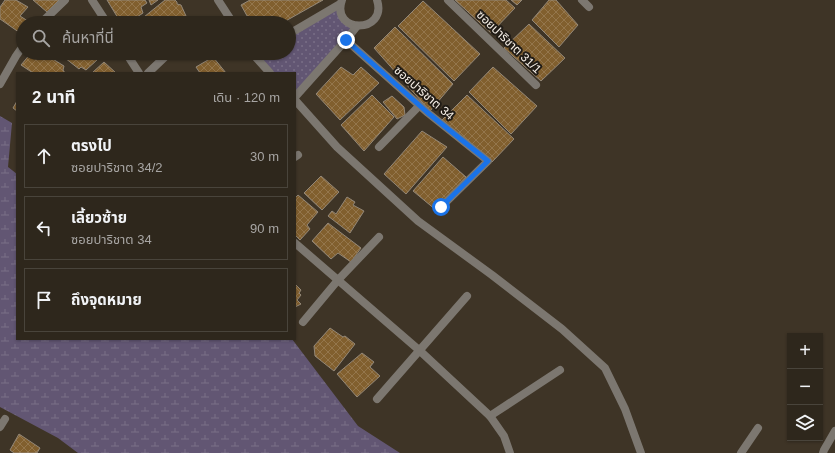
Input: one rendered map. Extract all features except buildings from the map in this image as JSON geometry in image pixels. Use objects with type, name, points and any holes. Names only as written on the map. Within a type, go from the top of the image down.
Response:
[{"type":"street","points":[[48,16],[65,0]]},
{"type":"street","points":[[92,0],[102,16]]},
{"type":"street","points":[[218,0],[228,16]]},
{"type":"street","name":"ซอยปาริชาต 31/1","points":[[448,0],[536,85]]},
{"type":"street","points":[[582,0],[589,7]]},
{"type":"street","points":[[341,2],[341,13],[345,21],[349,24],[363,26],[373,21],[376,16],[378,1]]},
{"type":"street","points":[[296,30],[341,2]]},
{"type":"street","points":[[296,96],[357,26]]},
{"type":"street","name":"ซอยปาริชาต 34","points":[[346,40],[419,106],[488,161],[441,207]]},
{"type":"street","points":[[0,84],[16,56]]},
{"type":"street","points":[[131,60],[138,72]]},
{"type":"street","points":[[149,72],[162,60]]},
{"type":"street","points":[[259,60],[268,72]]},
{"type":"street","points":[[296,101],[337,146],[418,221],[492,275],[562,329],[605,368],[625,409],[641,453]]},
{"type":"street","points":[[379,148],[419,106]]},
{"type":"street","points":[[303,322],[338,280],[379,237]]},
{"type":"street","points":[[296,244],[419,350],[490,416],[504,436],[510,453]]},
{"type":"street","points":[[377,399],[467,296]]},
{"type":"street","points":[[490,416],[560,370]]},
{"type":"street","points":[[0,427],[5,419]]},
{"type":"street","points":[[741,453],[758,428]]},
{"type":"street","points":[[824,453],[824,450],[835,431]]},
{"type":"green space","points":[[338,8],[354,28],[296,93],[296,72],[272,72],[262,60],[296,60],[296,33]]},
{"type":"green space","points":[[0,116],[12,123],[8,167],[16,173],[16,340],[293,340],[358,426],[400,453],[78,453],[58,438],[0,407]]},
{"type":"route","points":[[346,40],[428,113],[488,161],[441,207]]}]
